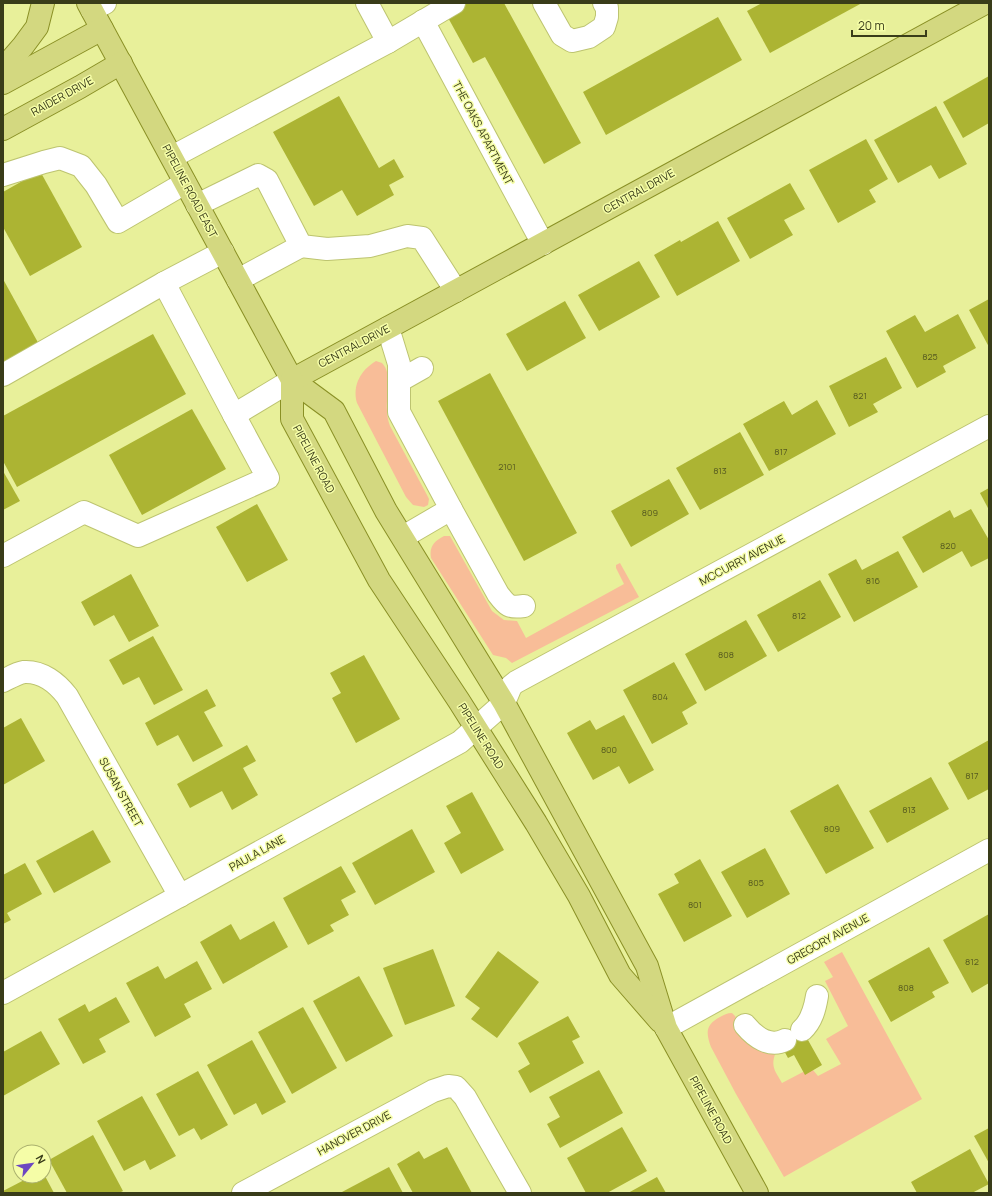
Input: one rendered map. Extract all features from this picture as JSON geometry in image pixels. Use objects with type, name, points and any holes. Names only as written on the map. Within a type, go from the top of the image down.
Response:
[{"type":"main road","points":[[3,69],[37,27],[42,3]]},
{"type":"main road","name":"CENTRAL DRIVE","points":[[292,380],[985,3]]},
{"type":"main road","points":[[3,84],[97,11]]},
{"type":"main road","name":"PIPELINE ROAD EAST","points":[[97,11],[121,63],[292,380]]},
{"type":"main road","name":"RAIDER DRIVE","points":[[3,128],[121,63]]},
{"type":"main road","name":"PIPELINE ROAD","points":[[292,380],[334,412],[386,511],[504,703],[647,966],[666,1028],[757,1193]]},
{"type":"main road","name":"PIPELINE ROAD","points":[[292,380],[292,419],[378,580],[476,728],[536,823],[579,896],[620,975],[666,1028]]},
{"type":"street","points":[[367,3],[388,42]]},
{"type":"street","points":[[172,158],[388,42],[454,3]]},
{"type":"street","points":[[544,3],[562,35],[572,41],[589,37],[604,27],[607,8],[604,3]]},
{"type":"street","name":"THE OAKS APARTMENT","points":[[423,21],[543,244]]},
{"type":"street","points":[[3,175],[60,158],[81,166],[96,185],[118,222],[186,183]]},
{"type":"street","points":[[197,205],[258,175],[267,180],[301,246]]},
{"type":"street","points":[[238,280],[301,246],[327,249],[363,247],[408,236],[422,238],[456,291]]},
{"type":"street","points":[[3,375],[164,283],[223,252]]},
{"type":"street","points":[[3,556],[84,512],[138,536],[268,478],[164,283]]},
{"type":"street","points":[[388,328],[398,357],[398,402],[401,417],[498,594],[506,604],[512,607],[524,606]]},
{"type":"street","points":[[399,381],[422,368]]},
{"type":"street","points":[[234,415],[292,380]]},
{"type":"street","name":"MCCURRY AVENUE","points":[[504,703],[510,686],[516,682],[989,426]]},
{"type":"street","points":[[403,537],[451,509]]},
{"type":"street","name":"SUSAN STREET","points":[[3,681],[23,672],[43,674],[61,688],[68,696],[180,896]]},
{"type":"street","name":"PAULA LANE","points":[[3,993],[460,742],[504,703]]},
{"type":"street","name":"GREGORY AVENUE","points":[[666,1028],[989,850]]},
{"type":"street","points":[[745,1025],[762,1040],[777,1043],[794,1035],[808,1024],[812,1017],[817,996]]},
{"type":"street","name":"HANOVER DRIVE","points":[[243,1193],[433,1091],[448,1086],[456,1087],[465,1097],[520,1193]]},
{"type":"shaded area","points":[[376,361],[382,363],[387,373],[387,412],[390,426],[429,499],[428,505],[424,507],[413,505],[406,497],[357,403],[356,390],[359,379],[362,373]]},
{"type":"shaded area","points":[[444,536],[450,536],[492,611],[504,620],[517,621],[526,638],[624,584],[616,568],[616,565],[620,563],[639,597],[512,663],[506,658],[493,655],[431,558],[433,545],[437,540]]},
{"type":"shaded area","points":[[842,952],[922,1099],[784,1177],[736,1094],[711,1047],[708,1038],[709,1026],[715,1020],[726,1014],[732,1013],[745,1034],[776,1052],[773,1065],[775,1072],[782,1083],[803,1072],[813,1070],[818,1076],[841,1064],[826,1039],[848,1026],[825,981],[833,977],[824,962]]},
{"type":"building","points":[[466,3],[504,3],[581,143],[544,164],[485,57],[473,63],[446,14]]},
{"type":"building","points":[[762,3],[862,3],[770,53],[747,11]]},
{"type":"building","points":[[718,17],[742,60],[606,135],[583,92]]},
{"type":"building","points":[[989,76],[989,123],[963,138],[943,102]]},
{"type":"building","points":[[339,96],[379,168],[394,159],[404,177],[389,185],[394,195],[357,216],[342,190],[314,206],[273,132]]},
{"type":"building","points":[[936,106],[967,164],[939,179],[931,165],[898,183],[874,140]]},
{"type":"building","points":[[866,139],[888,179],[869,190],[876,202],[838,223],[809,170]]},
{"type":"building","points":[[40,171],[82,247],[30,276],[3,227],[3,192]]},
{"type":"building","points":[[790,183],[805,209],[784,220],[793,235],[750,259],[727,218]]},
{"type":"building","points":[[718,221],[740,261],[677,296],[654,255]]},
{"type":"building","points":[[639,261],[660,297],[599,331],[578,295]]},
{"type":"building","points":[[3,279],[41,348],[3,369]]},
{"type":"building","points":[[989,299],[989,347],[969,310]]},
{"type":"building","points":[[565,301],[586,338],[527,371],[506,334]]},
{"type":"building","points":[[958,314],[976,348],[943,366],[946,372],[917,388],[886,331],[915,315],[925,332]]},
{"type":"building","points":[[153,334],[186,394],[17,487],[3,461],[3,416]]},
{"type":"building","points":[[886,357],[902,388],[873,404],[878,412],[849,427],[829,386]]},
{"type":"building","points":[[490,373],[577,533],[524,561],[438,401]]},
{"type":"building","points":[[817,400],[836,434],[769,471],[743,424],[784,401],[792,415]]},
{"type":"building","points":[[192,409],[226,469],[142,515],[109,455]]},
{"type":"building","points":[[740,432],[764,475],[700,510],[676,468]]},
{"type":"building","points":[[3,471],[20,501],[3,510]]},
{"type":"building","points":[[669,479],[689,514],[631,547],[611,511]]},
{"type":"building","points":[[989,488],[989,510],[980,493]]},
{"type":"building","points":[[257,504],[288,560],[247,582],[216,527]]},
{"type":"building","points":[[971,509],[989,540],[989,558],[971,567],[962,551],[923,573],[902,537],[950,510],[954,518]]},
{"type":"building","points":[[898,551],[918,587],[854,622],[828,574],[856,559],[862,570]]},
{"type":"building","points":[[131,574],[159,626],[129,642],[114,615],[94,626],[81,602]]},
{"type":"building","points":[[820,580],[841,617],[778,652],[757,615]]},
{"type":"building","points":[[746,620],[767,656],[705,691],[685,654]]},
{"type":"building","points":[[153,636],[183,690],[154,705],[139,677],[123,685],[109,660]]},
{"type":"building","points":[[364,655],[400,719],[356,743],[332,698],[341,693],[330,673]]},
{"type":"building","points":[[674,662],[697,703],[682,712],[688,724],[652,744],[623,690]]},
{"type":"building","points":[[207,689],[216,706],[204,712],[223,746],[193,762],[178,735],[157,746],[145,723]]},
{"type":"building","points":[[624,715],[654,770],[629,784],[619,766],[593,780],[567,733],[590,720],[596,730]]},
{"type":"building","points":[[21,718],[45,761],[3,785],[3,728]]},
{"type":"building","points":[[989,740],[989,789],[968,800],[948,763]]},
{"type":"building","points":[[247,745],[256,761],[243,768],[258,795],[232,810],[222,791],[190,808],[177,784]]},
{"type":"building","points":[[931,777],[949,809],[887,843],[869,811]]},
{"type":"building","points":[[838,784],[874,848],[826,874],[790,811]]},
{"type":"building","points":[[472,792],[504,850],[461,874],[444,843],[461,833],[446,806]]},
{"type":"building","points":[[412,829],[435,872],[375,905],[352,863]]},
{"type":"building","points":[[93,830],[111,862],[54,893],[36,861]]},
{"type":"building","points":[[765,848],[790,894],[747,918],[721,872]]},
{"type":"building","points":[[700,859],[732,916],[684,942],[658,894],[679,883],[674,874]]},
{"type":"building","points":[[25,863],[42,894],[7,913],[11,920],[3,924],[3,875]]},
{"type":"building","points":[[341,866],[356,892],[341,900],[349,915],[330,925],[334,931],[308,945],[283,898]]},
{"type":"building","points":[[989,914],[989,983],[972,993],[943,940]]},
{"type":"building","points":[[274,921],[288,947],[223,984],[200,942],[231,924],[240,940]]},
{"type":"building","points":[[929,947],[949,983],[932,992],[935,997],[891,1022],[868,981]]},
{"type":"building","points":[[433,949],[455,1006],[405,1025],[383,968]]},
{"type":"building","points":[[498,951],[539,982],[497,1038],[471,1019],[480,1008],[465,997]]},
{"type":"building","points":[[197,961],[212,989],[184,1004],[191,1017],[155,1037],[126,983],[158,966],[165,979]]},
{"type":"building","points":[[359,976],[393,1036],[346,1062],[313,1001]]},
{"type":"building","points":[[116,997],[130,1022],[99,1039],[106,1052],[83,1064],[58,1019],[85,1004],[89,1012]]},
{"type":"building","points":[[303,1007],[337,1068],[292,1094],[258,1032]]},
{"type":"building","points":[[568,1016],[580,1037],[572,1041],[584,1063],[530,1093],[518,1071],[530,1064],[518,1043]]},
{"type":"building","points":[[799,1024],[822,1065],[805,1075],[794,1055],[788,1058],[782,1047],[782,1034]]},
{"type":"building","points":[[41,1031],[60,1064],[3,1096],[3,1052]]},
{"type":"building","points":[[252,1040],[286,1102],[262,1115],[256,1103],[234,1115],[207,1065]]},
{"type":"building","points":[[599,1070],[623,1113],[560,1148],[547,1124],[560,1117],[549,1097]]},
{"type":"building","points":[[198,1071],[228,1125],[201,1140],[194,1128],[179,1136],[156,1094]]},
{"type":"building","points":[[142,1096],[176,1156],[150,1170],[145,1160],[124,1171],[97,1121]]},
{"type":"building","points":[[622,1127],[647,1171],[607,1193],[586,1193],[567,1158]]},
{"type":"building","points":[[989,1128],[989,1163],[974,1136]]},
{"type":"building","points":[[93,1135],[123,1191],[119,1193],[67,1193],[52,1166],[52,1158]]},
{"type":"building","points":[[447,1147],[472,1193],[413,1193],[397,1164],[419,1151],[424,1159]]},
{"type":"building","points":[[970,1149],[989,1184],[972,1193],[917,1193],[911,1182]]},
{"type":"building","points":[[389,1167],[403,1193],[342,1192]]},
{"type":"building","points":[[657,1177],[666,1193],[628,1193]]},
{"type":"building","points":[[17,1184],[49,1184],[54,1193],[3,1193],[3,1191]]}]
